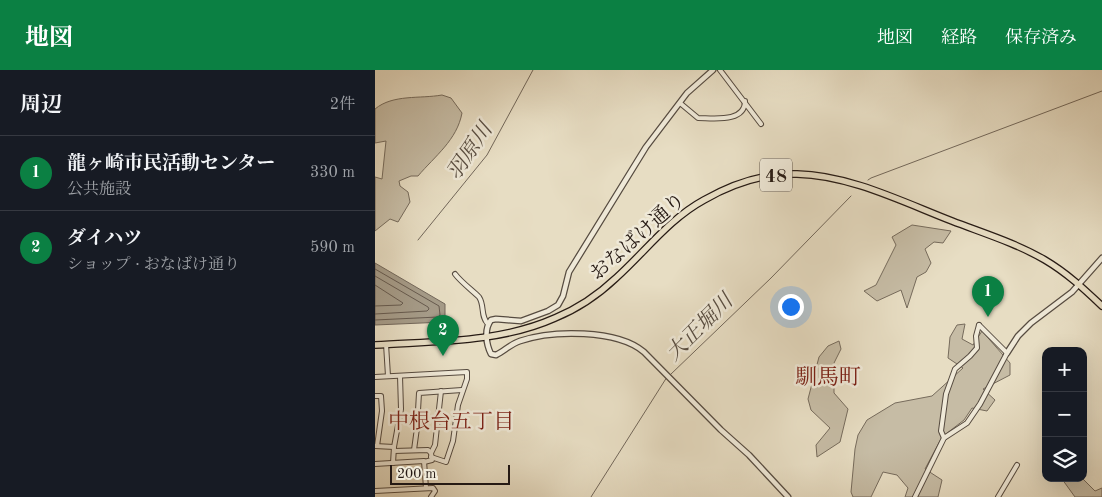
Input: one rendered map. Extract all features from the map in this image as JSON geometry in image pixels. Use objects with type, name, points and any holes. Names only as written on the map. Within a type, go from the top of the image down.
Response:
[{"type":"main road","name":"おなばけ通り","points":[[375,345],[487,337],[525,330],[556,318],[574,309],[617,278],[664,231],[695,205],[729,187],[756,179],[785,174],[809,175],[840,180],[1026,249],[1047,261],[1080,285],[1102,306]]},
{"type":"street","points":[[713,70],[687,93],[646,147],[569,272],[563,296],[558,305],[548,311],[521,321],[491,320],[488,324],[488,349],[491,354],[496,355],[517,342],[544,336],[574,333],[607,337],[638,347],[721,430],[749,455],[788,497]]},
{"type":"street","points":[[720,70],[761,124]]},
{"type":"street","points":[[680,103],[698,118],[735,116],[745,107],[745,101]]},
{"type":"street","points":[[915,497],[944,438],[967,423],[980,404],[1018,336],[1031,323],[1080,285],[1102,258]]},
{"type":"street","points":[[455,274],[479,298],[482,305],[483,320],[488,324]]},
{"type":"street","points":[[944,438],[941,431],[946,394],[955,369],[977,348],[976,336],[979,324],[1007,353]]},
{"type":"street","points":[[386,344],[388,376]]},
{"type":"street","points":[[375,377],[467,372],[467,379],[456,412],[453,440],[446,462],[431,455],[429,450],[394,449],[376,446],[382,411],[381,396],[375,396]]},
{"type":"street","points":[[393,463],[401,409],[400,376]]},
{"type":"street","points":[[414,450],[419,393],[462,390]]},
{"type":"street","points":[[375,464],[431,461],[435,444],[441,391]]},
{"type":"street","points":[[424,462],[426,488]]},
{"type":"street","points":[[998,497],[1017,465]]},
{"type":"street","points":[[375,491],[433,488],[435,491],[431,497]]},
{"type":"shaded area","points":[[442,95],[451,98],[462,113],[459,123],[445,147],[418,176],[411,176],[399,181],[400,186],[408,192],[410,202],[398,222],[390,219],[375,231],[375,177],[382,179],[386,141],[375,143],[375,109],[382,104],[398,99]]},
{"type":"shaded area","points":[[912,225],[951,231],[943,243],[934,242],[925,249],[931,263],[926,272],[917,277],[907,308],[901,290],[877,301],[864,291],[876,285],[896,245],[892,237]]},
{"type":"shaded area","points":[[965,324],[962,339],[973,345],[982,331],[1010,363],[1010,375],[983,389],[995,400],[987,411],[972,408],[964,420],[942,437],[925,469],[942,480],[938,497],[905,497],[908,488],[897,475],[883,472],[871,497],[853,497],[851,492],[855,449],[858,435],[867,420],[895,403],[932,396],[963,368],[948,358],[950,337],[957,325]]},
{"type":"shaded area","points":[[839,341],[841,349],[834,363],[834,393],[848,409],[840,442],[817,457],[816,445],[830,428],[811,410],[808,399],[819,357],[828,346]]},
{"type":"shaded area","points":[[1064,482],[1086,482],[1095,491],[1102,488],[1102,497],[1075,497]]},
{"type":"water","points":[[375,263],[445,304],[445,322],[375,325]]},
{"type":"waterway","name":"羽原川","points":[[418,240],[487,155],[533,70]]},
{"type":"waterway","name":"大正堀川","points":[[868,180],[1102,91]]},
{"type":"waterway","name":"大正堀川","points":[[670,375],[771,278],[851,196]]},
{"type":"waterway","name":"大正堀川","points":[[591,497],[667,377]]},
{"type":"place","name":"龍ヶ崎市民活動センター","points":[[988,317]]},
{"type":"place","name":"ダイハツ","points":[[443,356]]},
{"type":"district","name":"馴馬町","points":[[828,376]]},
{"type":"district","name":"中根台五丁目","points":[[451,421]]}]
